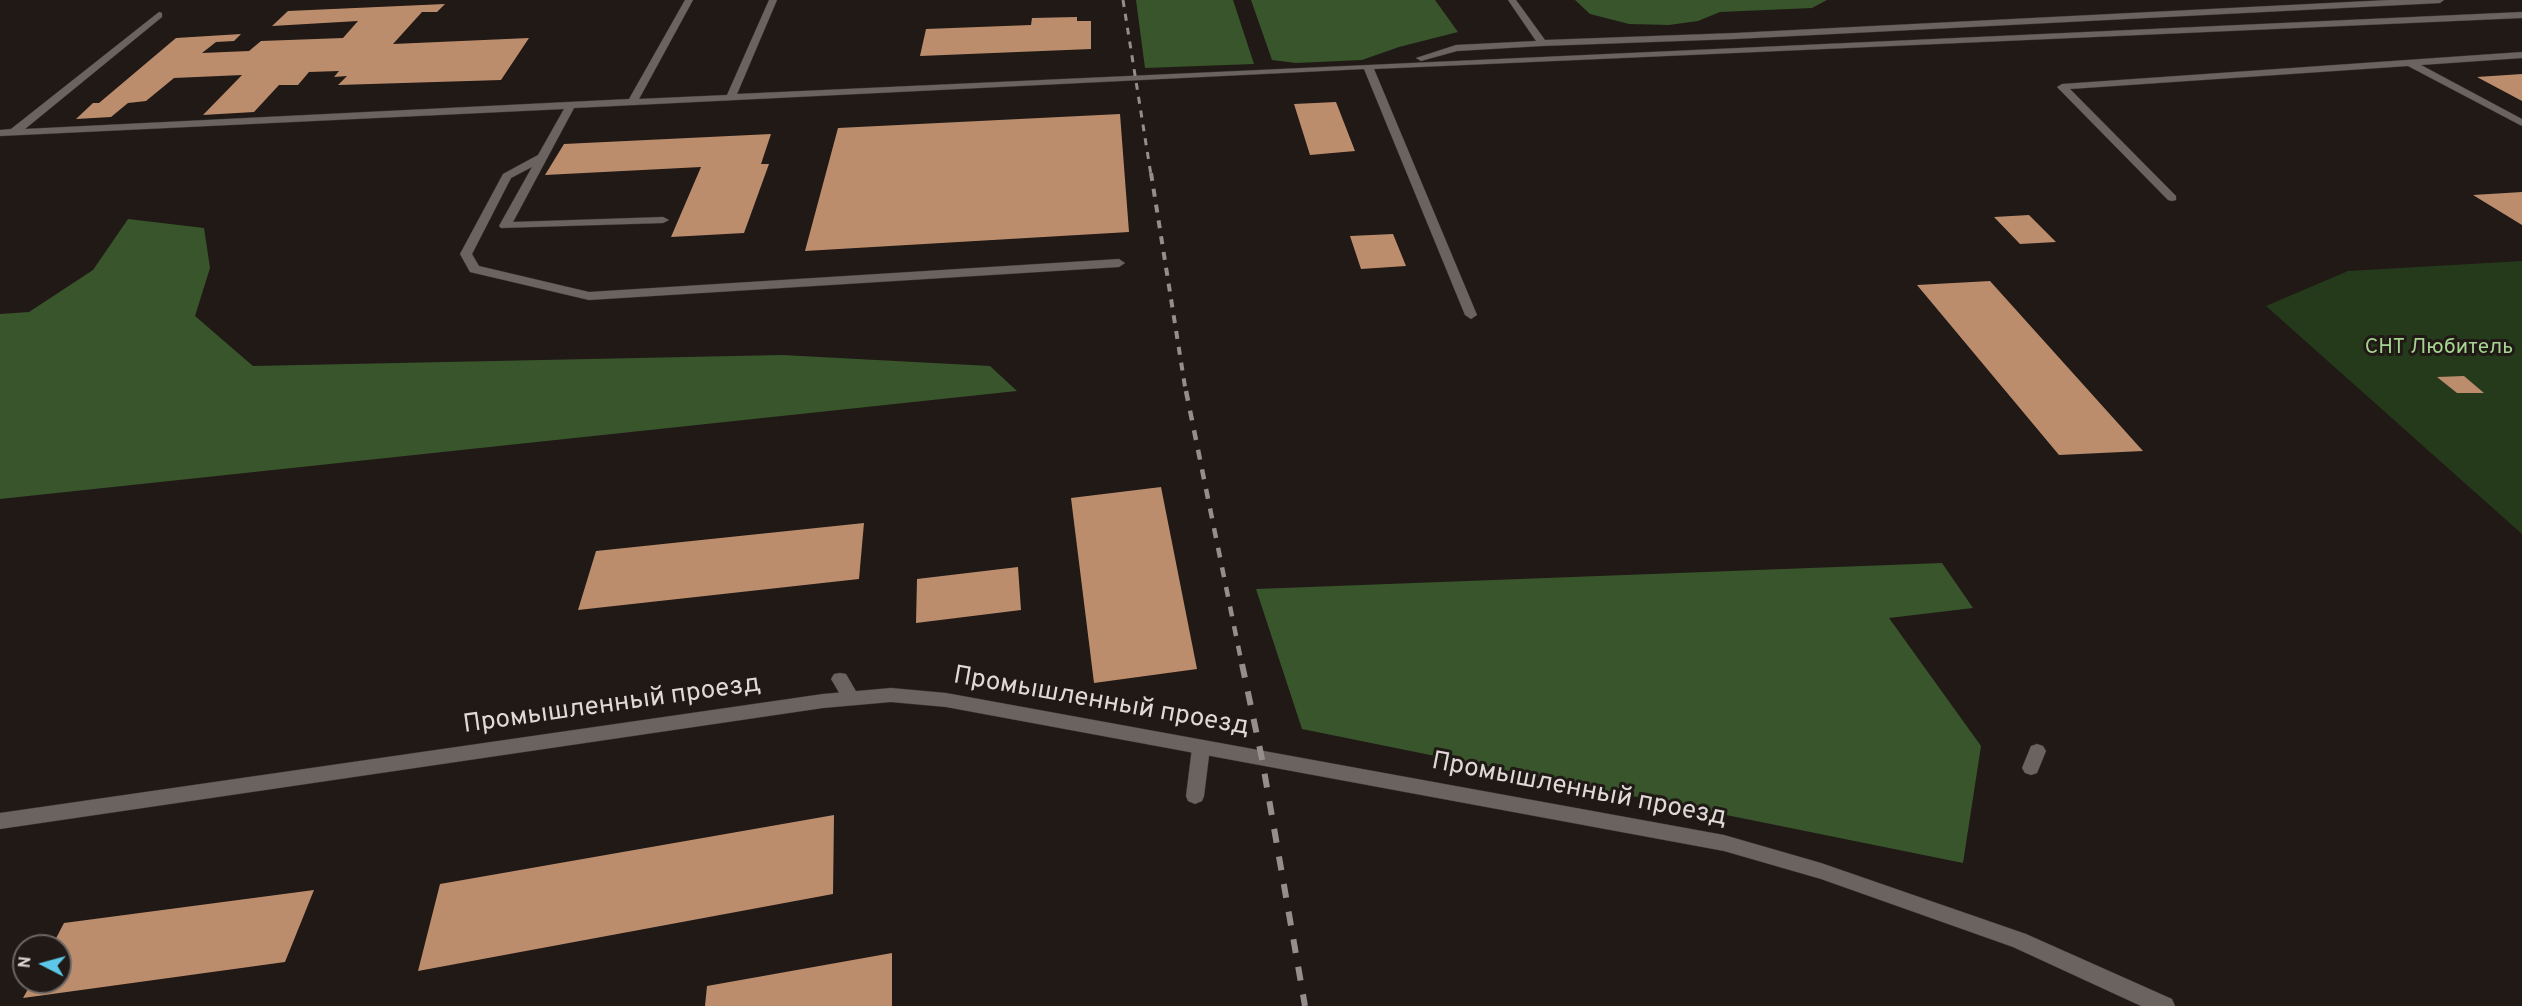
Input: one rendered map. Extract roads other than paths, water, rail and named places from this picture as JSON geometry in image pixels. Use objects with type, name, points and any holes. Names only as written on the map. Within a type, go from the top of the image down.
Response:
[{"type":"street","points":[[632,103],[689,0]]},
{"type":"street","points":[[730,98],[773,0]]},
{"type":"street","points":[[1512,0],[1542,43]]},
{"type":"street","points":[[1398,65],[1456,48],[2440,0]]},
{"type":"street","points":[[13,133],[159,15]]},
{"type":"street","points":[[0,133],[1398,65],[2522,15]]},
{"type":"street","points":[[2172,198],[2062,87],[2522,55]]},
{"type":"street","points":[[2410,63],[2522,123]]},
{"type":"street","points":[[1368,67],[1471,315]]},
{"type":"street","points":[[570,106],[505,226],[663,220]]},
{"type":"street","points":[[542,157],[507,176],[466,254],[474,269],[589,296],[1119,263]]},
{"type":"street","points":[[840,679],[851,698]]},
{"type":"street","name":"Промышленный проезд","points":[[0,821],[851,698],[891,695],[946,700],[1724,843],[1821,871],[2019,940],[2164,1006]]},
{"type":"street","points":[[1195,796],[1201,748]]},
{"type":"street","points":[[2031,768],[2037,751]]},
{"type":"railway","points":[[1123,0],[1151,175]]},
{"type":"railway","points":[[1151,173],[1186,393]]},
{"type":"railway","points":[[1186,391],[1242,665]]},
{"type":"railway","points":[[1242,664],[1262,759],[1305,1006]]},
{"type":"park label","name":"СНТ Любитель","points":[[2439,349]]}]
